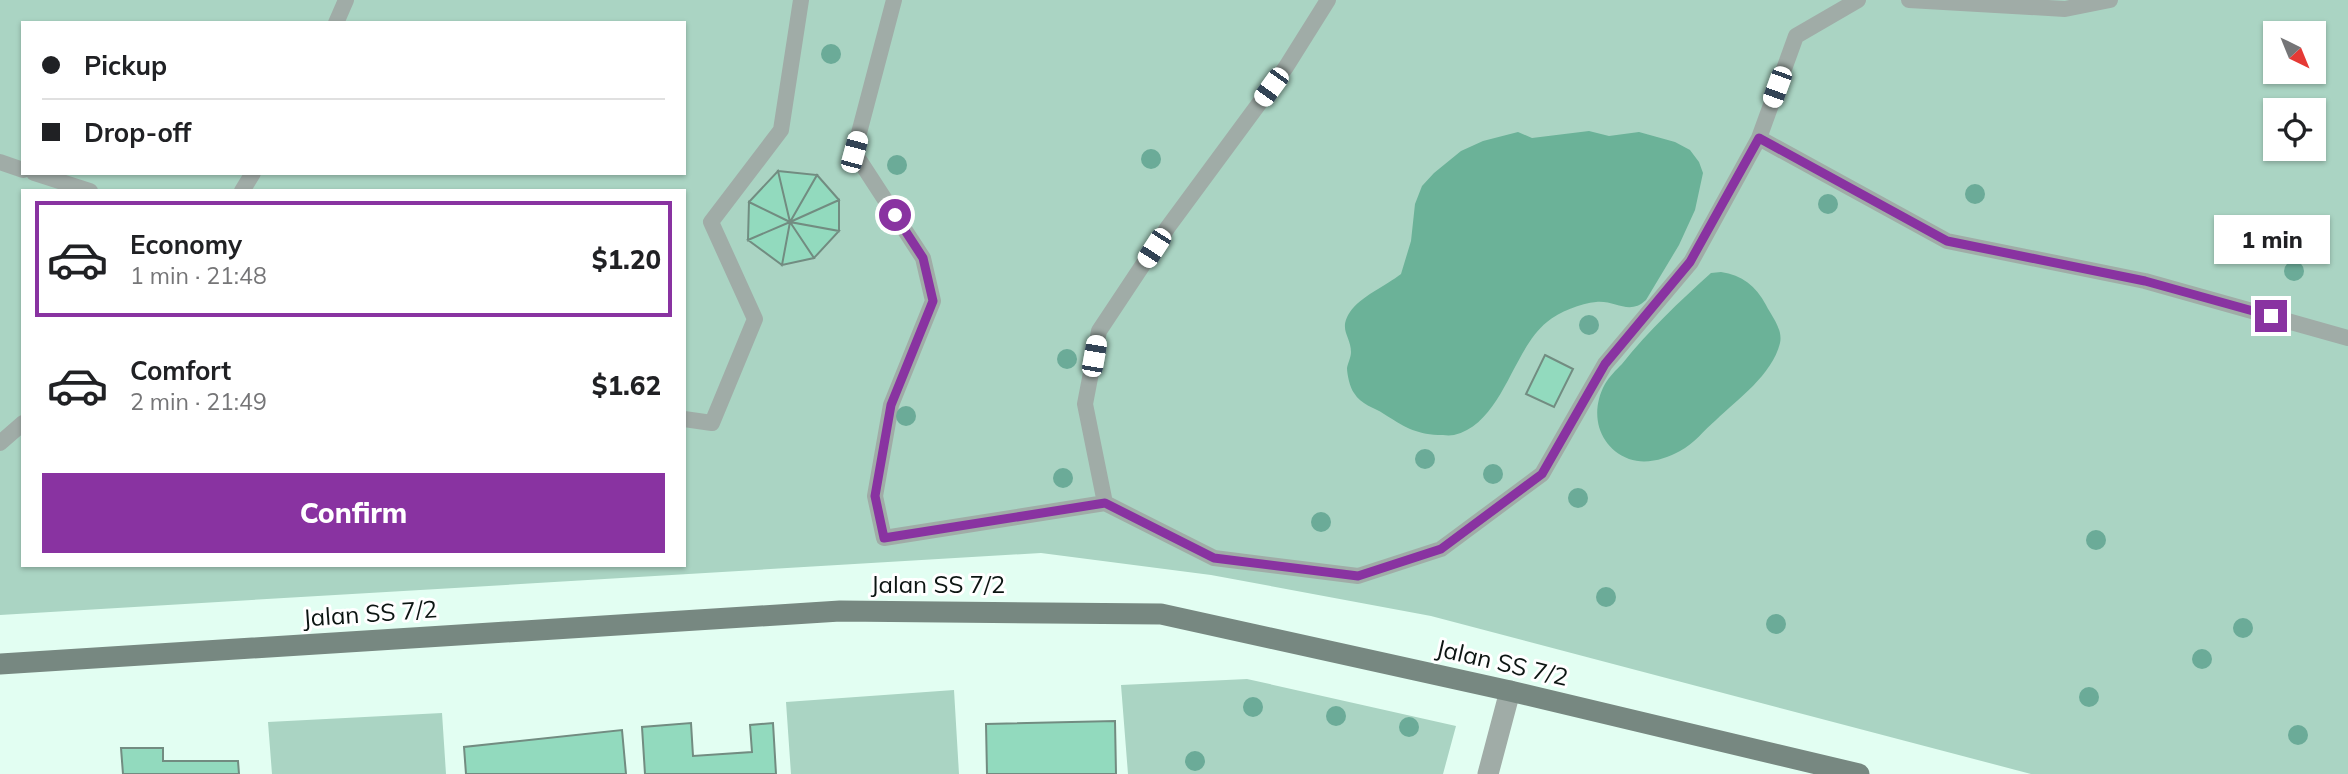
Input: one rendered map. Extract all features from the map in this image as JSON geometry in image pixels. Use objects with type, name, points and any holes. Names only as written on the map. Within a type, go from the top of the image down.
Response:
[{"type":"street","name":"Jalan SS 7/2","points":[[0,664],[841,611],[1161,614],[1510,691],[1859,774]]},
{"type":"street","points":[[1488,774],[1510,691]]},
{"type":"lane","points":[[337,21],[346,0]]},
{"type":"lane","points":[[686,419],[712,423],[755,319],[711,222],[781,130],[801,0]]},
{"type":"lane","points":[[894,0],[854,152],[923,258],[933,301],[891,405],[875,496],[884,538],[1105,503],[1214,558],[1358,576],[1441,549],[1542,474],[1605,364],[1690,262],[1759,138],[1796,36],[1858,0]]},
{"type":"lane","points":[[1105,503],[1085,404],[1098,331],[1168,227],[1286,67],[1328,0]]},
{"type":"lane","points":[[1909,0],[2065,9],[2110,0]]},
{"type":"lane","points":[[1759,138],[1947,241],[2145,281],[2348,338]]},
{"type":"lane","points":[[0,162],[21,169]]},
{"type":"lane","points":[[40,175],[84,189]]},
{"type":"lane","points":[[0,443],[21,425]]},
{"type":"shaded area","points":[[0,0],[2348,0],[2348,774],[2031,774],[1431,616],[1211,575],[1041,553],[0,615]]},
{"type":"shaded area","points":[[1589,131],[1609,136],[1639,132],[1675,142],[1690,150],[1703,173],[1695,210],[1679,245],[1646,300],[1634,307],[1603,302],[1590,303],[1552,318],[1535,334],[1496,401],[1484,416],[1471,428],[1454,435],[1416,431],[1360,400],[1353,391],[1348,374],[1351,352],[1345,324],[1350,312],[1360,301],[1401,274],[1411,241],[1415,204],[1422,186],[1461,151],[1483,141],[1518,132],[1532,138]]},
{"type":"shaded area","points":[[1721,272],[1742,279],[1753,287],[1776,323],[1781,338],[1770,366],[1744,395],[1685,448],[1649,461],[1635,461],[1618,454],[1599,428],[1598,406],[1605,384],[1676,306],[1711,273]]},
{"type":"shaded area","points":[[1247,679],[1456,726],[1443,774],[1128,774],[1121,685]]},
{"type":"shaded area","points":[[954,690],[959,774],[791,774],[786,702]]},
{"type":"shaded area","points":[[442,713],[446,774],[272,774],[268,722]]},
{"type":"building","points":[[778,171],[817,175],[790,222]]},
{"type":"building","points":[[778,171],[790,222],[749,202]]},
{"type":"building","points":[[817,175],[839,200],[790,222]]},
{"type":"building","points":[[839,200],[839,231],[790,222]]},
{"type":"building","points":[[749,202],[790,222],[748,240]]},
{"type":"building","points":[[790,222],[782,265],[748,240]]},
{"type":"building","points":[[790,222],[814,258],[782,265]]},
{"type":"building","points":[[790,222],[839,231],[814,258]]},
{"type":"building","points":[[1545,355],[1573,369],[1554,407],[1526,394]]},
{"type":"building","points":[[1115,721],[1116,774],[987,774],[986,724]]},
{"type":"building","points":[[691,723],[693,756],[752,752],[750,725],[773,723],[776,774],[645,774],[642,727]]},
{"type":"building","points":[[622,730],[626,774],[466,774],[464,747]]},
{"type":"building","points":[[121,748],[163,748],[163,761],[238,761],[239,774],[123,774]]},
{"type":"route","points":[[895,215],[923,258],[933,301],[891,405],[875,496],[884,538],[1105,503],[1214,558],[1358,576],[1441,549],[1542,474],[1605,364],[1690,262],[1759,138],[1947,241],[2145,281],[2271,316]]}]
